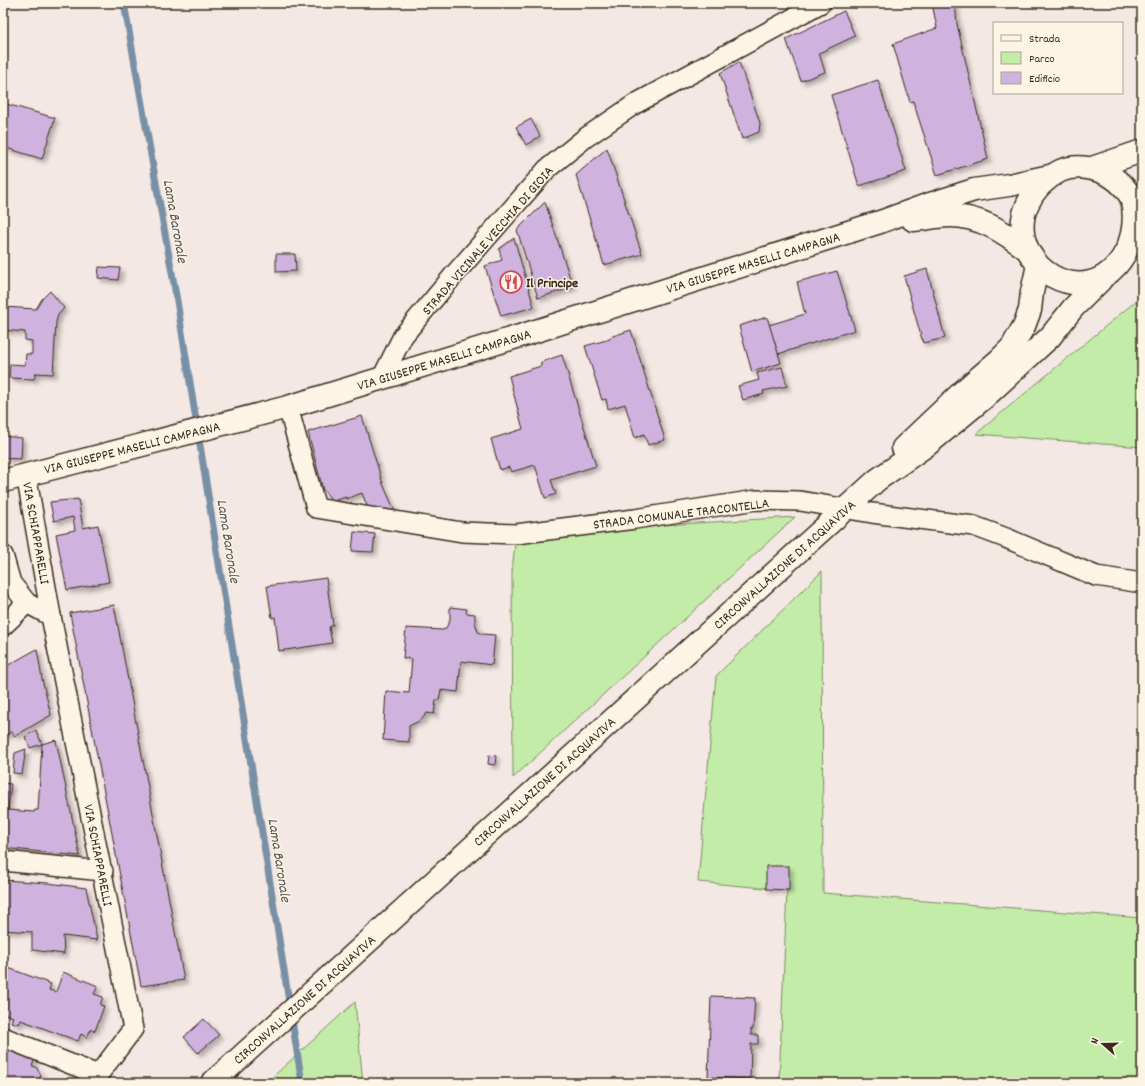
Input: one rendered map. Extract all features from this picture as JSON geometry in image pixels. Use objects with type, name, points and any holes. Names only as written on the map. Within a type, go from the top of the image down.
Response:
[{"type":"main road","points":[[1092,168],[1142,151]]},
{"type":"main road","points":[[877,480],[927,445],[986,397],[1050,337],[1073,308],[1100,281],[1117,272],[1130,258],[1140,239],[1139,222],[1135,203],[1125,187],[1110,175],[1092,168],[1077,167],[1063,170],[1050,176],[974,190],[880,222]]},
{"type":"main road","points":[[877,480],[902,449],[962,392],[999,360],[1012,346],[1024,326],[1030,310],[1033,257],[1023,233],[1024,217],[1028,201],[1038,187],[1050,176]]},
{"type":"main road","points":[[880,222],[921,220],[950,216],[973,218],[993,226],[1033,257],[1051,276],[1067,282],[1084,284],[1100,281]]},
{"type":"main road","name":"VIA GIUSEPPE MASELLI CAMPAGNA","points":[[3,481],[288,407],[880,222]]},
{"type":"main road","name":"CIRCONVALLAZIONE DI ACQUAVIVA","points":[[212,1083],[877,480]]},
{"type":"street","name":"STRADA VICINALE VECCHIA DI GIOIA","points":[[382,378],[403,336],[453,276],[547,169],[585,138],[635,104],[821,3]]},
{"type":"street","name":"STRADA COMUNALE TRACONTELLA","points":[[288,407],[316,508],[462,532],[516,534],[635,519],[756,500],[800,501],[872,513],[974,526],[1096,576],[1142,583]]},
{"type":"street","name":"VIA SCHIAPPARELLI","points":[[26,474],[52,616],[133,1029],[95,1079]]},
{"type":"street","name":"VIA SCHIAPPARELLI","points":[[3,555],[11,583],[27,603],[52,616]]},
{"type":"street","points":[[3,626],[27,603]]},
{"type":"street","points":[[3,861],[103,871]]},
{"type":"street","points":[[3,1037],[95,1079]]},
{"type":"green space","points":[[1142,296],[1142,447],[976,434]]},
{"type":"green space","points":[[795,517],[513,778],[512,572],[516,534]]},
{"type":"green space","points":[[822,571],[823,893],[1142,918],[1142,1083],[779,1083],[787,890],[698,882],[716,676]]},
{"type":"green space","points":[[355,1002],[363,1083],[266,1083]]},
{"type":"building","points":[[932,3],[955,3],[957,24],[988,159],[937,175],[913,101],[910,102],[893,44],[937,28]]},
{"type":"building","points":[[844,11],[855,36],[819,53],[825,72],[801,81],[786,39]]},
{"type":"building","points":[[739,62],[760,123],[759,132],[742,139],[720,73]]},
{"type":"building","points":[[878,80],[906,171],[859,186],[831,95]]},
{"type":"building","points":[[3,103],[55,118],[42,159],[3,147]]},
{"type":"building","points":[[531,119],[540,136],[526,145],[516,127]]},
{"type":"building","points":[[607,148],[642,254],[604,265],[576,175]]},
{"type":"building","points":[[545,202],[573,287],[538,298],[517,230]]},
{"type":"building","points":[[514,238],[534,307],[501,316],[485,266],[502,260],[499,249]]},
{"type":"building","points":[[276,254],[295,254],[296,271],[276,272]]},
{"type":"building","points":[[99,267],[120,268],[118,280],[98,278]]},
{"type":"building","points":[[927,269],[945,338],[923,343],[904,276]]},
{"type":"building","points":[[837,271],[855,330],[778,354],[769,325],[805,314],[797,282]]},
{"type":"building","points":[[50,291],[64,308],[58,315],[56,322],[53,374],[36,373],[34,379],[9,378],[10,364],[25,365],[26,354],[32,354],[32,341],[25,340],[25,332],[3,330],[3,307],[36,309],[42,299]]},
{"type":"building","points":[[767,317],[781,363],[752,372],[739,326]]},
{"type":"building","points":[[631,330],[665,440],[648,445],[644,434],[635,438],[625,404],[608,409],[606,399],[602,400],[585,346],[610,339],[610,337]]},
{"type":"building","points":[[562,355],[596,466],[551,480],[556,494],[545,498],[535,465],[511,472],[509,467],[500,470],[491,439],[523,429],[509,376],[541,366],[541,362]]},
{"type":"building","points":[[782,367],[787,386],[763,391],[764,394],[743,400],[738,386],[759,380],[757,373]]},
{"type":"building","points":[[362,416],[383,484],[397,516],[369,511],[362,493],[346,499],[346,497],[333,501],[323,490],[308,432]]},
{"type":"building","points":[[3,436],[22,438],[21,459],[3,458]]},
{"type":"building","points":[[78,499],[83,528],[98,525],[109,582],[67,590],[56,534],[75,530],[73,517],[54,521],[50,502]]},
{"type":"building","points":[[354,532],[375,534],[373,552],[352,551]]},
{"type":"building","points":[[326,578],[333,625],[329,627],[332,643],[279,651],[275,617],[272,618],[267,586]]},
{"type":"building","points":[[114,605],[184,980],[141,986],[70,613]]},
{"type":"building","points":[[450,607],[467,609],[466,613],[475,614],[475,622],[478,632],[482,634],[495,635],[492,665],[461,661],[458,692],[441,690],[439,700],[436,700],[434,714],[427,713],[421,720],[409,726],[409,742],[383,740],[386,691],[409,693],[412,659],[403,658],[406,628],[443,630],[446,628],[450,620]]},
{"type":"building","points":[[37,649],[42,679],[51,715],[15,736],[11,731],[5,737],[3,735],[3,668]]},
{"type":"building","points":[[36,730],[42,744],[30,748],[25,737]]},
{"type":"building","points":[[56,740],[80,856],[3,848],[3,783],[11,784],[8,810],[34,812],[35,810],[38,810],[42,744]]},
{"type":"building","points":[[26,749],[22,774],[13,773],[15,753]]},
{"type":"building","points":[[489,755],[496,756],[495,765],[488,764]]},
{"type":"building","points":[[766,866],[789,866],[789,890],[766,889]]},
{"type":"building","points":[[3,880],[48,883],[86,888],[97,940],[63,936],[64,954],[32,950],[32,932],[3,930]]},
{"type":"building","points":[[3,966],[51,984],[49,990],[56,992],[63,972],[98,986],[94,994],[103,997],[100,1005],[104,1006],[95,1031],[91,1029],[87,1037],[81,1034],[78,1041],[21,1020],[19,1024],[11,1022],[13,1017],[3,1013]]},
{"type":"building","points":[[711,996],[755,998],[753,1029],[751,1029],[751,1035],[758,1035],[758,1044],[751,1044],[750,1079],[708,1077]]},
{"type":"building","points":[[204,1019],[219,1035],[198,1053],[184,1037]]},
{"type":"building","points":[[3,1047],[35,1059],[32,1066],[36,1067],[41,1075],[38,1083],[3,1083]]},
{"type":"waterway","name":"Lama Baronale","points":[[124,3],[177,301],[302,1083]]},
{"type":"place","name":"Il Principe","points":[[511,282]]}]
